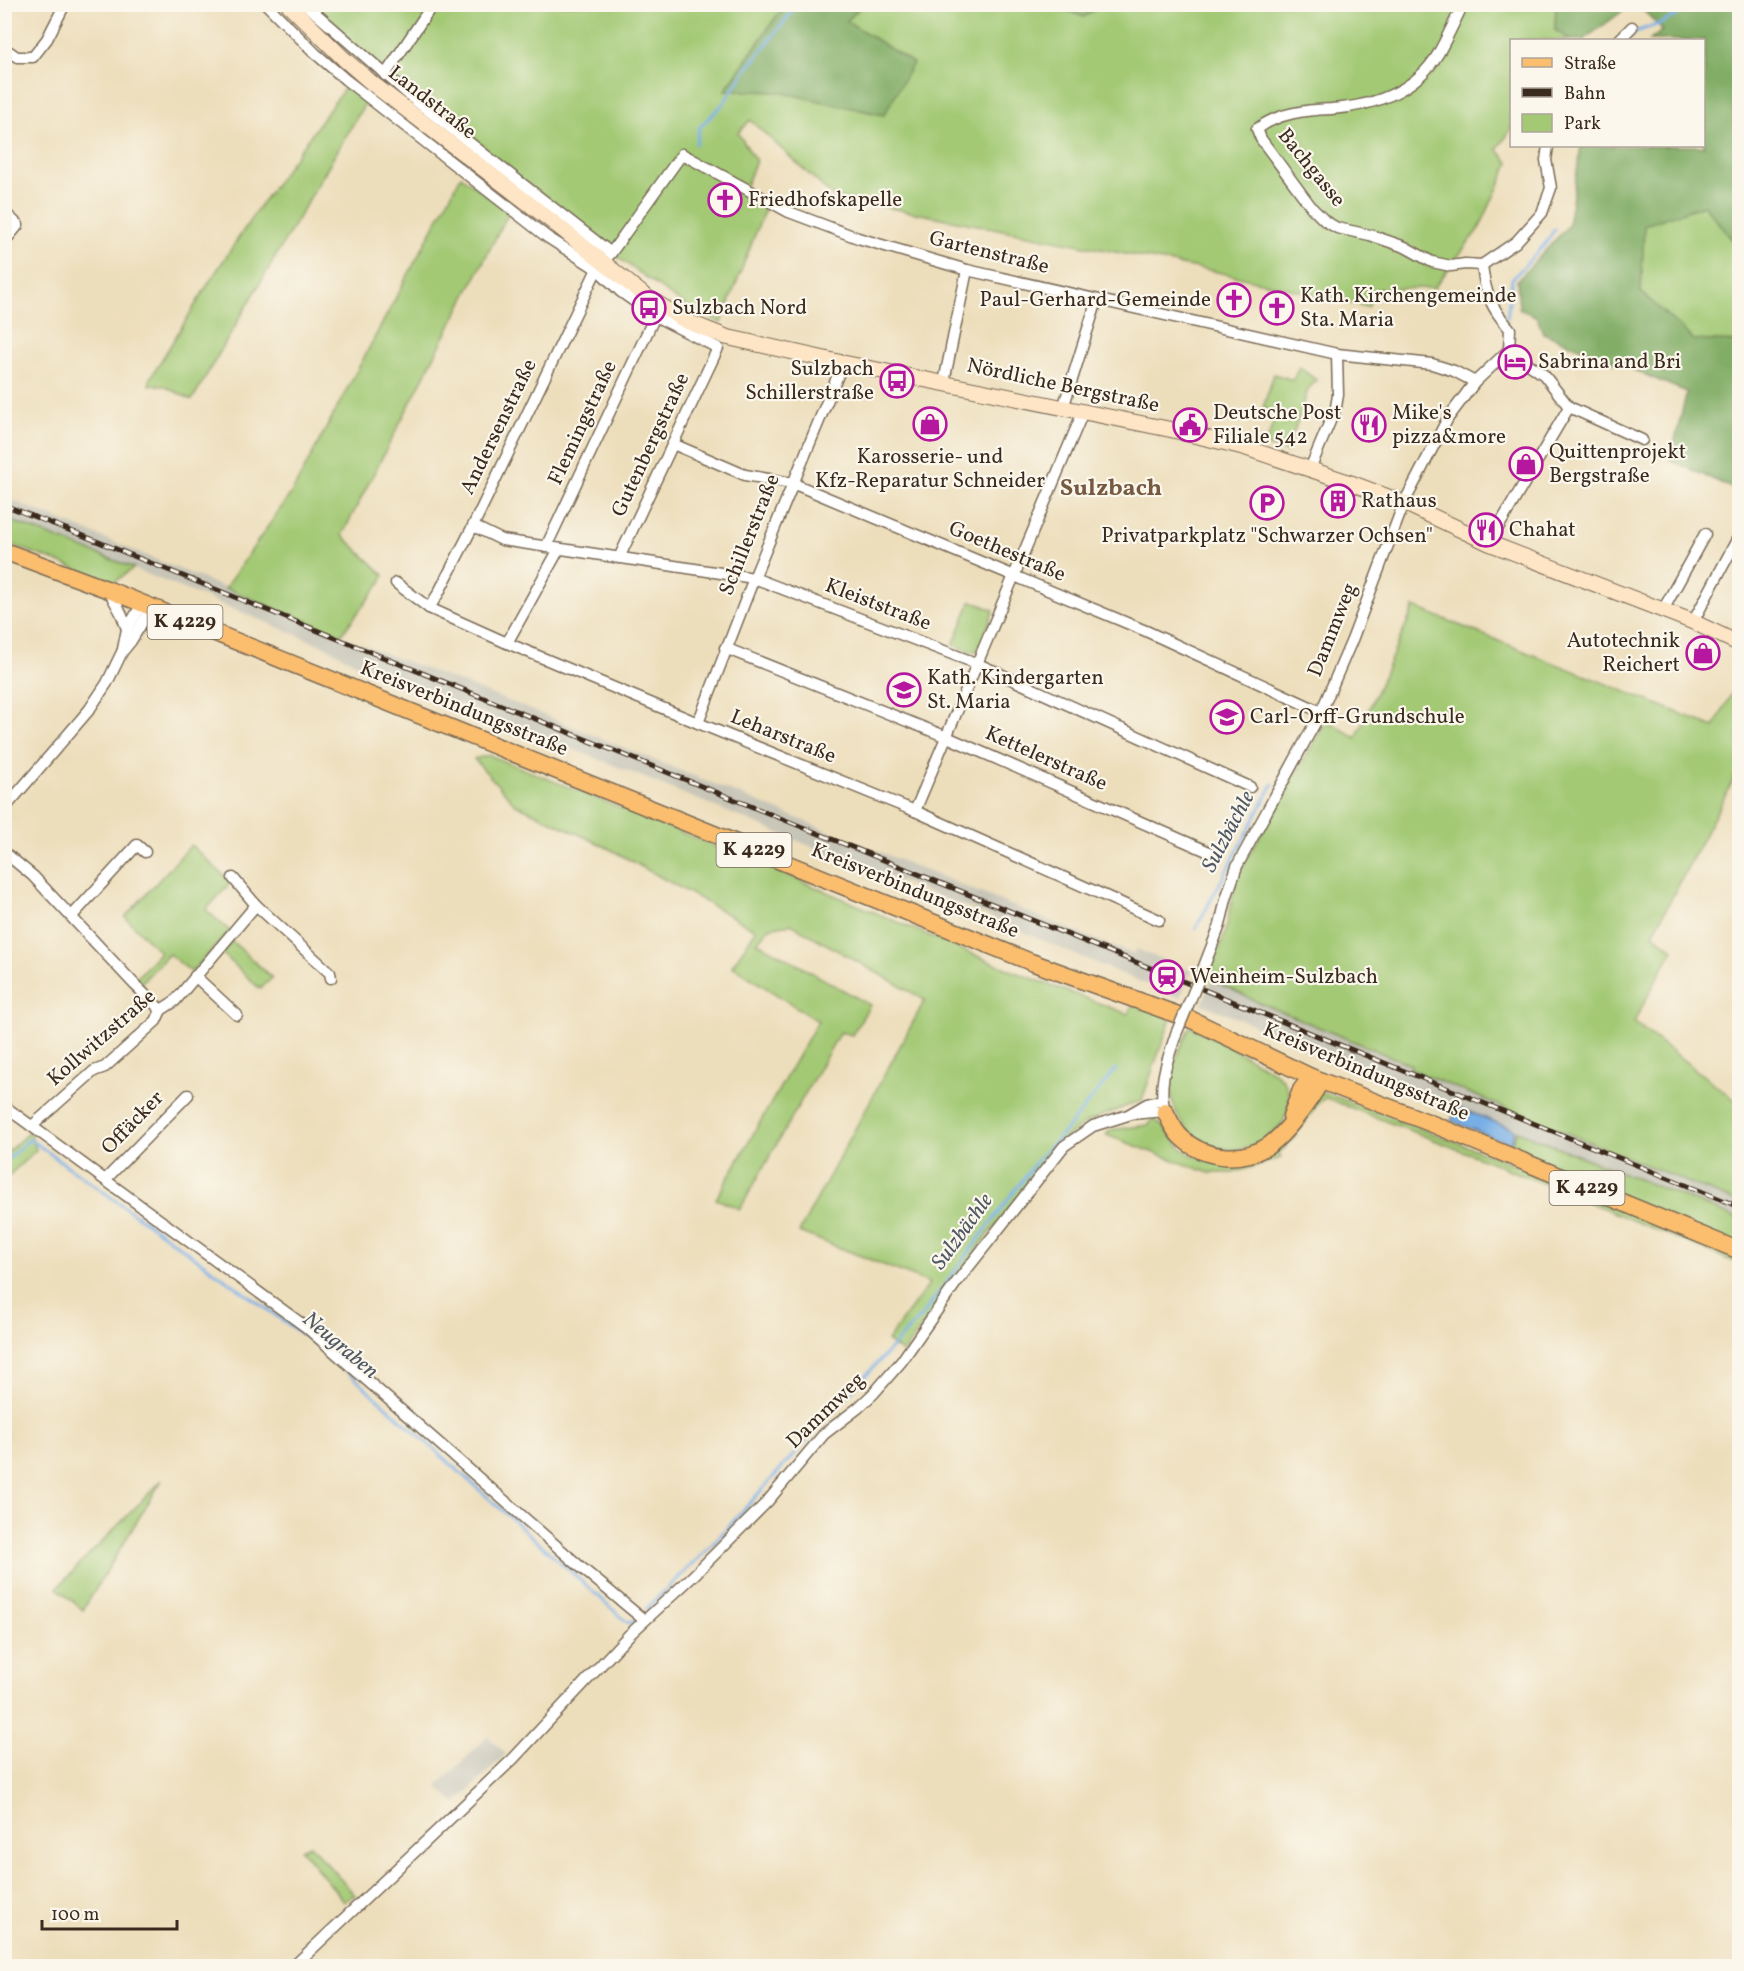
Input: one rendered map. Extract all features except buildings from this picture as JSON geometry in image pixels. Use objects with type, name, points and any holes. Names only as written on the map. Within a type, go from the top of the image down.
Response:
[{"type":"main road","name":"Landstraße","points":[[288,4],[373,84],[558,226]]},
{"type":"main road","name":"Nördliche Bergstraße","points":[[558,226],[649,299],[686,321],[726,337],[1173,430],[1233,445],[1310,469],[1404,504],[1489,543],[1664,610],[1740,644]]},
{"type":"main road","name":"Kreisverbindungsstraße","points":[[4,550],[1031,962],[1192,1020],[1316,1079],[1435,1125],[1740,1251]]},
{"type":"main road","points":[[1280,1062],[1294,1088],[1296,1099]]},
{"type":"main road","points":[[1288,1125],[1296,1099],[1304,1085],[1316,1079]]},
{"type":"main road","points":[[1163,1106],[1174,1128],[1189,1145],[1212,1155],[1225,1157],[1247,1154],[1269,1145],[1288,1125],[1311,1098],[1316,1079]]},
{"type":"street","points":[[4,48],[17,57],[33,57],[47,39],[65,4]]},
{"type":"street","points":[[266,4],[316,54],[389,115],[547,237],[603,262]]},
{"type":"street","points":[[305,4],[603,262],[621,292],[655,316]]},
{"type":"street","points":[[385,75],[433,4]]},
{"type":"street","name":"Bachgasse","points":[[1463,4],[1437,55],[1426,70],[1408,85],[1379,101],[1347,108],[1305,110],[1286,114],[1257,129],[1261,139],[1312,208],[1325,221],[1337,228],[1370,235],[1405,247],[1432,262],[1451,266],[1465,264],[1482,266]]},
{"type":"street","points":[[1620,39],[1632,27]]},
{"type":"street","points":[[1404,504],[1448,418],[1475,382],[1509,350],[1510,329],[1494,310],[1488,298],[1482,266],[1516,242],[1542,213],[1551,188],[1546,160],[1548,147]]},
{"type":"street","name":"Andersenstraße","points":[[429,608],[603,262],[682,154]]},
{"type":"street","name":"Gartenstraße","points":[[682,154],[789,212],[858,238],[967,270],[1337,354],[1432,364],[1454,371],[1475,382]]},
{"type":"street","points":[[4,212],[18,225],[4,242]]},
{"type":"street","points":[[944,382],[967,270]]},
{"type":"street","points":[[1063,408],[1097,300]]},
{"type":"street","name":"Gutenbergstraße","points":[[619,558],[718,348],[655,316]]},
{"type":"street","name":"Flemingstraße","points":[[546,547],[655,316]]},
{"type":"street","points":[[1509,350],[1544,375],[1569,407],[1642,440]]},
{"type":"street","points":[[1310,469],[1336,407],[1337,354]]},
{"type":"street","name":"Schillerstraße","points":[[698,723],[792,483],[843,363]]},
{"type":"street","points":[[1489,543],[1569,407]]},
{"type":"street","points":[[915,811],[1083,412]]},
{"type":"street","name":"Goethestraße","points":[[673,444],[745,475],[792,483],[1153,634],[1320,712]]},
{"type":"street","name":"Dammweg","points":[[294,1966],[513,1759],[644,1620],[693,1576],[767,1502],[824,1434],[874,1393],[901,1362],[956,1282],[1055,1155],[1083,1131],[1107,1121],[1163,1106],[1164,1072],[1176,1034],[1220,924],[1237,866],[1320,712],[1352,640],[1404,504]]},
{"type":"street","name":"Kleiststraße","points":[[472,526],[502,540],[754,578],[978,664],[1250,787]]},
{"type":"street","points":[[1664,610],[1705,534]]},
{"type":"street","points":[[1693,622],[1740,534]]},
{"type":"street","points":[[507,643],[560,549]]},
{"type":"street","name":"Leharstraße","points":[[396,583],[429,608],[507,643],[915,811],[1159,920]]},
{"type":"street","points":[[109,591],[127,629]]},
{"type":"street","points":[[122,652],[127,629],[146,606]]},
{"type":"street","points":[[4,808],[89,710],[122,652],[131,641],[146,606]]},
{"type":"street","name":"Kettelerstraße","points":[[726,648],[947,737],[1216,855]]},
{"type":"street","points":[[72,916],[137,844],[145,852]]},
{"type":"street","points":[[4,852],[33,876],[161,1010]]},
{"type":"street","points":[[233,878],[256,905],[330,973],[331,978]]},
{"type":"street","name":"Kollwitzstraße","points":[[32,1126],[94,1071],[105,1067],[148,1029],[156,1021],[161,1010],[174,1001],[256,905]]},
{"type":"street","points":[[195,976],[237,1015]]},
{"type":"street","name":"Offäcker","points":[[106,1179],[188,1095]]},
{"type":"street","points":[[4,1106],[306,1327],[644,1620]]},
{"type":"shaded area","points":[[4,497],[369,647],[529,709],[1099,941],[1134,954],[1136,949],[1191,971],[1180,998],[979,912],[839,858],[351,661],[324,646],[5,518]]},
{"type":"shaded area","points":[[1212,979],[1255,1001],[1411,1066],[1410,1069],[1739,1203],[1739,1219],[1202,1004]]},
{"type":"shaded area","points":[[488,1736],[506,1754],[455,1804],[437,1786]]},
{"type":"green space","points":[[785,4],[862,5],[847,21],[913,63],[884,115],[779,92],[725,90]]},
{"type":"green space","points":[[1102,4],[1556,5],[1555,30],[1569,39],[1510,39],[1510,131],[1497,149],[1509,163],[1480,227],[1434,288],[1375,289],[1368,307],[1213,271],[834,197],[750,120],[738,133],[756,161],[743,193],[766,206],[721,323],[683,304],[616,256],[379,76],[304,5],[785,5],[725,90],[779,92],[883,115],[846,21],[862,5],[1053,5],[1083,17]]},
{"type":"green space","points":[[1556,4],[1631,5],[1584,39],[1569,39],[1555,30]]},
{"type":"green space","points":[[1053,5],[1102,5],[1084,17]]},
{"type":"green space","points":[[1638,5],[1739,5],[1739,248],[1704,205],[1644,225],[1641,292],[1694,340],[1739,342],[1739,491],[1670,460],[1687,392],[1543,333],[1537,317],[1519,308],[1517,281],[1568,226],[1581,147],[1705,147],[1705,39],[1651,39],[1663,30]]},
{"type":"green space","points":[[346,86],[367,100],[192,400],[164,386],[149,385],[151,377],[210,281],[257,210]]},
{"type":"green space","points":[[461,176],[509,212],[342,535],[384,575],[381,582],[341,635],[225,588],[292,492]]},
{"type":"green space","points":[[1704,205],[1739,248],[1739,342],[1694,341],[1641,292],[1644,225]]},
{"type":"green space","points":[[1299,367],[1316,380],[1308,390],[1287,452],[1266,445],[1276,413],[1263,408],[1274,374],[1293,380]]},
{"type":"green space","points":[[4,518],[134,568],[113,583],[5,542]]},
{"type":"green space","points":[[971,601],[994,610],[978,650],[973,652],[953,645]]},
{"type":"green space","points":[[1414,607],[1714,727],[1739,679],[1739,769],[1653,934],[1673,949],[1634,1022],[1739,1103],[1739,1203],[1410,1069],[1411,1065],[1255,1001],[1208,978],[1225,933],[1237,876],[1327,720],[1356,738]]},
{"type":"green space","points":[[489,755],[794,878],[1015,972],[1128,1014],[1134,1002],[1171,1018],[1142,1100],[1087,1122],[1065,1138],[986,1238],[903,1353],[887,1341],[930,1283],[799,1232],[925,1000],[791,924],[769,928],[757,942],[870,1005],[852,1035],[840,1032],[740,1209],[716,1199],[818,1021],[732,966],[756,930],[608,848],[515,804],[474,759]]},
{"type":"green space","points":[[191,845],[231,882],[206,910],[230,931],[191,972],[169,954],[141,983],[136,978],[160,952],[125,917]]},
{"type":"green space","points":[[232,941],[272,978],[260,989],[222,953]]},
{"type":"green space","points":[[1190,1026],[1274,1072],[1286,1085],[1289,1100],[1284,1119],[1271,1134],[1255,1145],[1237,1149],[1220,1148],[1204,1142],[1190,1132],[1179,1119],[1173,1102],[1171,1082],[1173,1067]]},
{"type":"green space","points":[[1326,1093],[1490,1155],[1739,1257],[1739,1264],[1488,1161],[1326,1098],[1319,1102],[1293,1139],[1279,1153],[1281,1158],[1233,1173],[1209,1173],[1106,1135],[1110,1130],[1148,1125],[1152,1119],[1162,1125],[1180,1147],[1191,1155],[1211,1160],[1240,1162],[1319,1094]]},
{"type":"green space","points":[[30,1131],[36,1150],[5,1179],[5,1154]]},
{"type":"green space","points":[[1517,1131],[1739,1219],[1739,1246],[1509,1149]]},
{"type":"green space","points":[[162,1480],[83,1610],[57,1588]]},
{"type":"green space","points":[[310,1845],[355,1895],[344,1901],[301,1849]]},
{"type":"water","points":[[1457,1107],[1515,1130],[1510,1144],[1451,1121]]},
{"type":"waterway","points":[[696,144],[699,128],[723,104],[746,70],[798,4]]},
{"type":"waterway","name":"Sulzbächle","points":[[1627,39],[1638,31],[1662,23],[1697,4]]},
{"type":"waterway","name":"Sulzbächle","points":[[1507,318],[1512,279],[1545,244],[1555,229]]},
{"type":"waterway","name":"Sulzbächle","points":[[1196,928],[1273,784]]},
{"type":"waterway","name":"Sulzbächle","points":[[832,1412],[924,1313],[1038,1159],[1064,1132],[1116,1069]]},
{"type":"waterway","name":"Neugraben","points":[[4,1163],[28,1140],[31,1140],[320,1347],[627,1622],[631,1623],[634,1620]]},
{"type":"waterway","name":"Sulzbächle","points":[[646,1609],[710,1547],[827,1418]]},
{"type":"railway","points":[[4,505],[1740,1207]]},
{"type":"place","name":"Friedhofskapelle","points":[[725,200]]},
{"type":"place","name":"Paul-Gerhard-Gemeinde","points":[[1234,300]]},
{"type":"place","name":"Sulzbach Nord","points":[[649,308]]},
{"type":"place","name":"Kath. Kirchengemeinde Sta. Maria","points":[[1277,308]]},
{"type":"place","name":"Sabrina and Bri","points":[[1515,362]]},
{"type":"place","name":"Sulzbach Schillerstraße","points":[[897,381]]},
{"type":"place","name":"Karosserie- und Kfz-Reparatur Schneider","points":[[930,424]]},
{"type":"place","name":"Deutsche Post Filiale 542","points":[[1190,425]]},
{"type":"place","name":"Mike's pizza&more","points":[[1369,425]]},
{"type":"place","name":"Quittenprojekt Bergstraße","points":[[1526,464]]},
{"type":"place","name":"Rathaus","points":[[1338,501]]},
{"type":"place","name":"Privatparkplatz \"Schwarzer Ochsen\"","points":[[1267,503]]},
{"type":"place","name":"Chahat","points":[[1486,530]]},
{"type":"place","name":"Autotechnik Reichert","points":[[1703,653]]},
{"type":"place","name":"Kath. Kindergarten St. Maria","points":[[904,690]]},
{"type":"place","name":"Carl-Orff-Grundschule","points":[[1227,717]]},
{"type":"place","name":"Weinheim-Sulzbach","points":[[1167,977]]},
{"type":"district","name":"Sulzbach","points":[[1111,489]]}]
